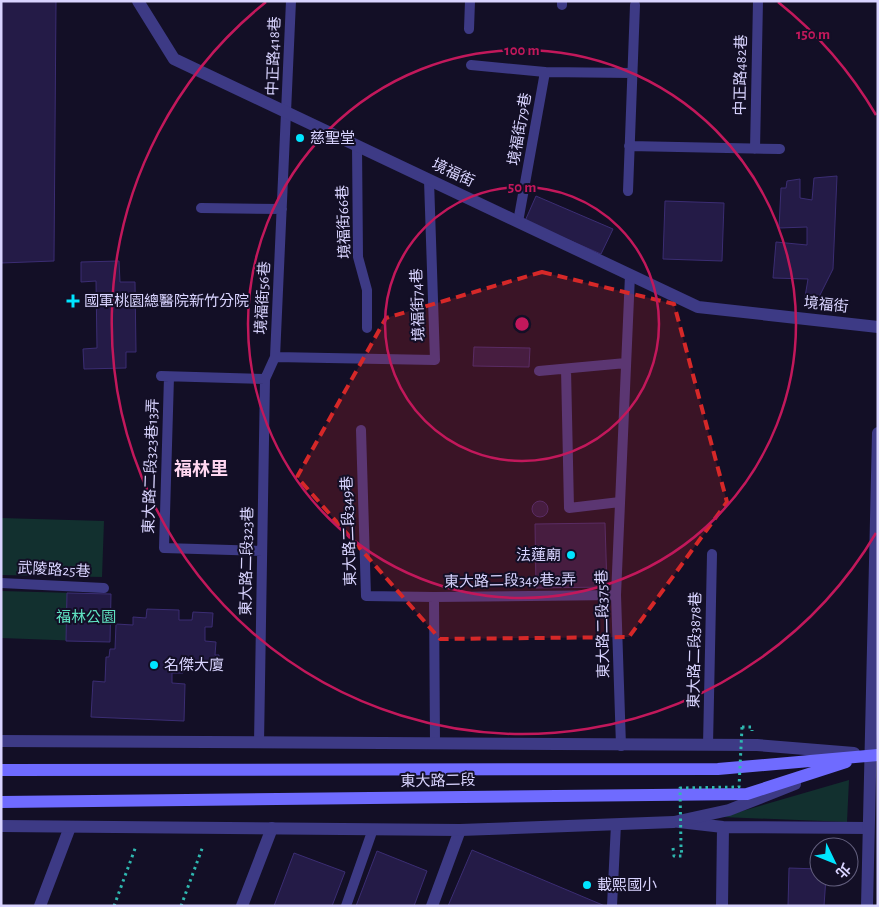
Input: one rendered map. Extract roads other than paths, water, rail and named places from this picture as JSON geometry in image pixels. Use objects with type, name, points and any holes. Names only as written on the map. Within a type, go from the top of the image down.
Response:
[{"type":"main road","name":"東大路二段","points":[[1,770],[718,769],[874,755]]},
{"type":"main road","name":"東大路二段","points":[[1,802],[747,794],[874,755]]},
{"type":"street","name":"境福街","points":[[138,1],[174,58],[698,307],[878,327]]},
{"type":"street","points":[[866,906],[868,828],[874,755],[878,433]]},
{"type":"street","points":[[1,741],[708,745],[757,746],[874,755]]},
{"type":"street","points":[[674,822],[729,810],[874,755]]},
{"type":"street","points":[[1,826],[460,830],[674,822],[723,827],[868,828]]},
{"type":"street","points":[[40,906],[70,827]]},
{"type":"street","points":[[722,906],[723,827]]},
{"type":"street","points":[[242,906],[272,828]]},
{"type":"street","points":[[432,906],[460,830]]},
{"type":"lane","name":"中正路418巷","points":[[286,112],[291,1]]},
{"type":"lane","points":[[469,29],[470,1]]},
{"type":"lane","name":"中正路482巷","points":[[755,149],[758,1]]},
{"type":"lane","points":[[628,191],[635,5]]},
{"type":"lane","name":"境福街79巷","points":[[471,65],[545,72],[632,73]]},
{"type":"lane","name":"境福街79巷","points":[[518,222],[545,72]]},
{"type":"lane","name":"境福街56巷","points":[[265,379],[275,358],[286,112]]},
{"type":"lane","name":"境福街66巷","points":[[357,145],[358,256],[367,290],[367,328]]},
{"type":"lane","points":[[630,146],[780,149]]},
{"type":"lane","name":"境福街74巷","points":[[275,358],[435,360],[429,180]]},
{"type":"lane","points":[[201,208],[282,209]]},
{"type":"lane","name":"東大路二段375巷","points":[[621,746],[616,595],[630,275]]},
{"type":"lane","points":[[539,371],[626,363]]},
{"type":"lane","points":[[566,369],[568,508],[620,502]]},
{"type":"lane","name":"東大路二段323巷13弄","points":[[262,551],[164,548],[165,376],[265,379]]},
{"type":"lane","name":"東大路二段323巷","points":[[259,743],[265,379]]},
{"type":"lane","name":"東大路二段349巷","points":[[361,430],[366,596],[434,597]]},
{"type":"lane","name":"東大路二段3878巷","points":[[708,745],[712,554]]},
{"type":"lane","name":"武陵路25巷","points":[[1,583],[104,588]]},
{"type":"lane","name":"東大路二段349巷2弄","points":[[434,597],[616,595]]},
{"type":"lane","points":[[434,597],[435,743]]},
{"type":"lane","points":[[612,906],[616,824]]},
{"type":"lane","points":[[346,906],[373,829]]},
{"type":"place","name":"慈聖堂","points":[[300,138]]},
{"type":"place","name":"國軍桃園總醫院新竹分院","points":[[73,301]]},
{"type":"place","name":"法蓮廟","points":[[571,555]]},
{"type":"place","name":"名傑大廈","points":[[154,665]]},
{"type":"place","name":"載熙國小","points":[[587,885]]},
{"type":"district","name":"福林里","points":[[201,470]]},
{"type":"park label","name":"福林公園","points":[[86,617]]}]
